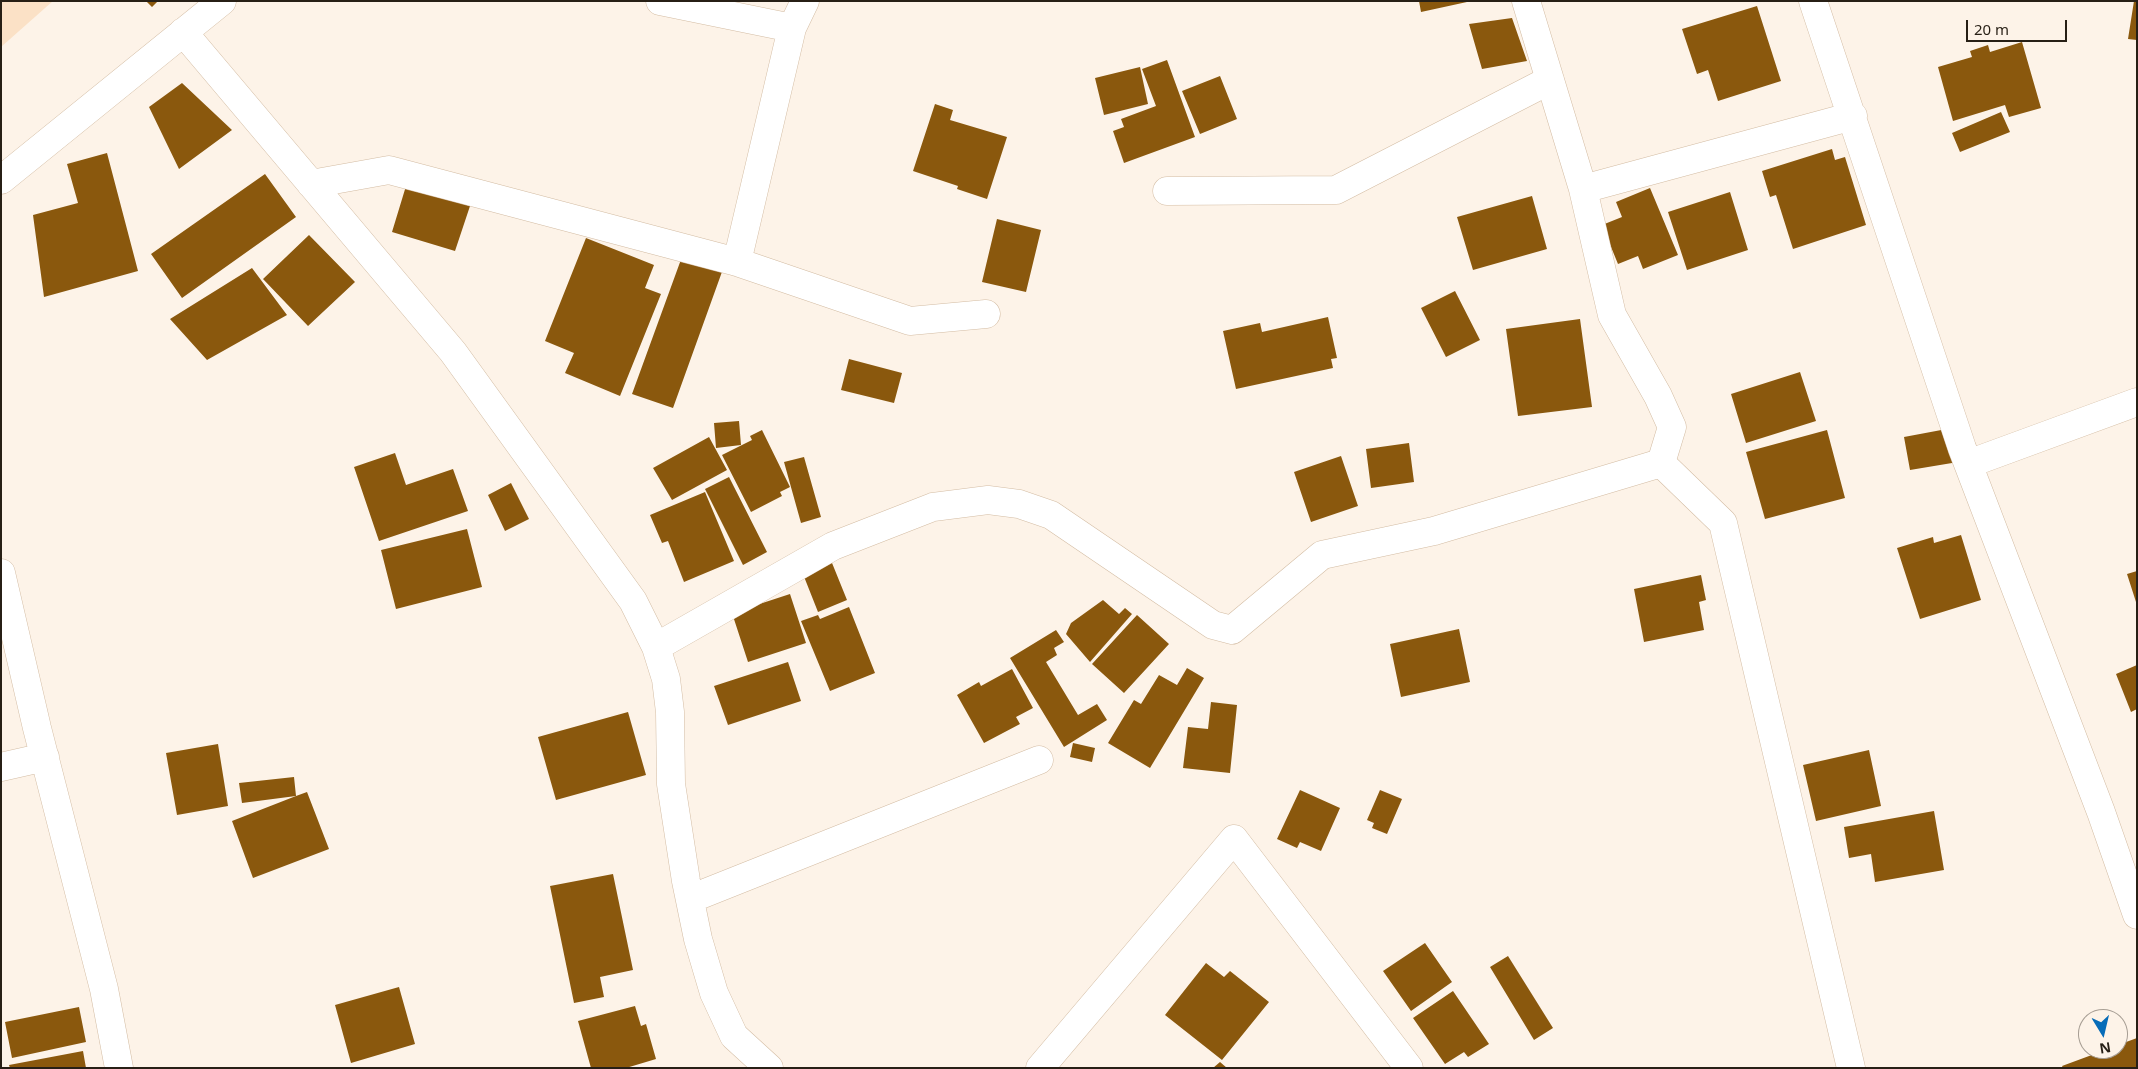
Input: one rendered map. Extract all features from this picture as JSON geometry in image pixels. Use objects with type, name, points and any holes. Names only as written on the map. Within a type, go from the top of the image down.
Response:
[{"type":"street","points":[[1,180],[222,1]]},
{"type":"street","points":[[660,1],[792,28]]},
{"type":"street","points":[[760,1],[792,28]]},
{"type":"street","points":[[737,262],[792,28],[805,1]]},
{"type":"street","points":[[1526,1],[1583,189],[1612,315],[1658,396],[1672,427],[1661,463]]},
{"type":"street","points":[[1813,1],[1968,464],[2101,812],[2137,916]]},
{"type":"street","points":[[183,32],[453,352],[633,601],[656,647],[666,679],[670,712],[671,784],[698,939],[714,992],[734,1036],[768,1068]]},
{"type":"street","points":[[1167,191],[1336,190],[1550,80]]},
{"type":"street","points":[[1583,189],[1853,116]]},
{"type":"street","points":[[311,184],[389,170],[737,262],[910,321],[986,314]]},
{"type":"street","points":[[1968,464],[2137,402]]},
{"type":"street","points":[[656,647],[833,546],[933,507],[988,500],[1019,504],[1051,515],[1213,625],[1232,630],[1322,555],[1434,531],[1661,463]]},
{"type":"street","points":[[1661,463],[1723,523],[1851,1068]]},
{"type":"street","points":[[1,573],[45,757],[104,989],[119,1068]]},
{"type":"street","points":[[1,767],[45,757]]},
{"type":"street","points":[[690,900],[1039,760]]},
{"type":"street","points":[[1040,1068],[1234,840],[1409,1068]]},
{"type":"shaded area","points":[[1,1],[53,1],[1,47]]},
{"type":"building","points":[[146,1],[158,1],[152,7]]},
{"type":"building","points":[[1419,1],[1467,1],[1467,2],[1421,12]]},
{"type":"building","points":[[2134,1],[2137,1],[2137,40],[2128,39]]},
{"type":"building","points":[[1757,6],[1781,81],[1718,101],[1708,70],[1697,74],[1682,29]]},
{"type":"building","points":[[1512,18],[1527,61],[1482,69],[1469,24]]},
{"type":"building","points":[[2022,42],[2041,108],[2009,117],[2005,105],[1953,121],[1938,67],[1972,57],[1970,51],[1988,45],[1990,52]]},
{"type":"building","points":[[1167,60],[1195,137],[1124,163],[1113,131],[1124,127],[1121,119],[1156,106],[1142,69]]},
{"type":"building","points":[[1140,67],[1148,104],[1104,115],[1095,78]]},
{"type":"building","points":[[1220,76],[1237,119],[1200,134],[1182,91]]},
{"type":"building","points":[[182,83],[232,130],[179,169],[149,107]]},
{"type":"building","points":[[935,104],[953,110],[950,120],[1007,137],[987,199],[957,189],[958,186],[913,171]]},
{"type":"building","points":[[2001,112],[2010,132],[1960,152],[1952,133]]},
{"type":"building","points":[[1832,149],[1835,160],[1845,157],[1866,225],[1793,249],[1776,195],[1770,197],[1762,171]]},
{"type":"building","points":[[107,153],[138,271],[44,297],[33,215],[78,203],[67,164]]},
{"type":"building","points":[[265,174],[296,217],[182,298],[151,254]]},
{"type":"building","points":[[406,186],[470,206],[455,251],[392,232]]},
{"type":"building","points":[[1650,188],[1678,255],[1643,269],[1638,256],[1618,264],[1602,225],[1622,217],[1616,202]]},
{"type":"building","points":[[1730,192],[1748,250],[1687,270],[1668,212]]},
{"type":"building","points":[[1532,196],[1547,249],[1473,270],[1457,217]]},
{"type":"building","points":[[997,219],[1041,230],[1026,292],[982,282]]},
{"type":"building","points":[[309,235],[355,282],[308,326],[263,279]]},
{"type":"building","points":[[586,238],[654,265],[645,288],[661,294],[620,396],[565,373],[574,353],[545,341]]},
{"type":"building","points":[[683,254],[723,269],[673,408],[632,394]]},
{"type":"building","points":[[252,268],[287,315],[207,360],[170,319]]},
{"type":"building","points":[[1455,291],[1480,340],[1446,357],[1421,308]]},
{"type":"building","points":[[1328,317],[1337,358],[1331,359],[1333,368],[1236,389],[1223,331],[1260,323],[1262,332]]},
{"type":"building","points":[[1580,319],[1592,407],[1518,416],[1506,329]]},
{"type":"building","points":[[849,359],[902,373],[894,403],[841,390]]},
{"type":"building","points":[[1800,372],[1816,421],[1746,443],[1731,394]]},
{"type":"building","points":[[739,421],[741,445],[716,448],[714,423]]},
{"type":"building","points":[[1952,428],[1958,462],[1910,470],[1904,437]]},
{"type":"building","points":[[762,430],[790,487],[780,492],[782,496],[751,512],[722,455],[752,440],[750,436]]},
{"type":"building","points":[[1827,430],[1845,498],[1765,519],[1746,452]]},
{"type":"building","points":[[709,437],[727,470],[672,500],[653,468]]},
{"type":"building","points":[[1409,443],[1414,482],[1371,488],[1366,449]]},
{"type":"building","points":[[395,453],[406,485],[453,469],[468,511],[379,541],[354,467]]},
{"type":"building","points":[[1341,456],[1358,506],[1311,522],[1294,472]]},
{"type":"building","points":[[804,457],[821,517],[801,523],[784,462]]},
{"type":"building","points":[[729,477],[767,552],[743,565],[705,489]]},
{"type":"building","points":[[511,483],[529,519],[505,531],[488,495]]},
{"type":"building","points":[[705,492],[734,561],[684,582],[668,541],[662,543],[650,515]]},
{"type":"building","points":[[467,529],[482,587],[396,609],[381,550]]},
{"type":"building","points":[[1961,535],[1981,600],[1920,619],[1897,548],[1933,537],[1934,543]]},
{"type":"building","points":[[830,558],[847,600],[818,612],[801,569]]},
{"type":"building","points":[[2137,571],[2137,602],[2136,602],[2127,574]]},
{"type":"building","points":[[1701,575],[1706,600],[1699,602],[1704,630],[1644,642],[1634,589]]},
{"type":"building","points":[[790,594],[806,643],[748,662],[732,613]]},
{"type":"building","points":[[1103,600],[1119,614],[1125,608],[1132,614],[1090,662],[1066,634],[1071,623]]},
{"type":"building","points":[[849,607],[875,673],[830,691],[801,621],[818,615],[820,619]]},
{"type":"building","points":[[1137,615],[1169,644],[1124,693],[1092,664]]},
{"type":"building","points":[[1459,629],[1470,682],[1401,697],[1390,644]]},
{"type":"building","points":[[1056,630],[1064,642],[1054,648],[1057,655],[1046,662],[1078,715],[1097,704],[1107,720],[1064,747],[1010,658]]},
{"type":"building","points":[[788,662],[801,701],[728,725],[714,686]]},
{"type":"building","points":[[2137,665],[2137,709],[2131,712],[2116,674]]},
{"type":"building","points":[[1187,668],[1204,678],[1150,768],[1108,743],[1134,700],[1141,704],[1159,675],[1177,685]]},
{"type":"building","points":[[1012,669],[1033,708],[1016,717],[1020,724],[984,743],[957,695],[979,682],[981,686]]},
{"type":"building","points":[[1211,702],[1237,705],[1230,773],[1183,768],[1188,727],[1208,729]]},
{"type":"building","points":[[628,712],[646,775],[556,800],[538,737]]},
{"type":"building","points":[[1073,743],[1095,748],[1092,762],[1070,757]]},
{"type":"building","points":[[218,744],[228,806],[177,815],[166,753]]},
{"type":"building","points":[[1869,750],[1881,806],[1816,821],[1803,765]]},
{"type":"building","points":[[294,777],[296,796],[242,803],[239,783]]},
{"type":"building","points":[[1300,790],[1340,808],[1321,851],[1300,842],[1297,848],[1277,839]]},
{"type":"building","points":[[1380,790],[1402,799],[1387,834],[1372,828],[1374,823],[1367,820]]},
{"type":"building","points":[[307,792],[329,849],[253,878],[232,821]]},
{"type":"building","points":[[1934,811],[1944,870],[1875,882],[1871,854],[1849,858],[1844,827]]},
{"type":"building","points":[[613,874],[633,970],[600,977],[604,997],[574,1003],[550,886]]},
{"type":"building","points":[[1425,943],[1452,982],[1411,1011],[1383,971]]},
{"type":"building","points":[[1508,956],[1553,1028],[1534,1040],[1490,967]]},
{"type":"building","points":[[1206,963],[1224,977],[1230,971],[1269,1002],[1222,1060],[1165,1015]]},
{"type":"building","points":[[399,987],[415,1044],[351,1063],[335,1005]]},
{"type":"building","points":[[1453,991],[1489,1044],[1468,1057],[1464,1052],[1445,1064],[1413,1018]]},
{"type":"building","points":[[635,1006],[641,1026],[646,1024],[656,1059],[626,1068],[591,1068],[578,1021]]},
{"type":"building","points":[[79,1007],[86,1042],[12,1058],[5,1022]]},
{"type":"building","points":[[2137,1038],[2137,1068],[2063,1068],[2062,1066],[2081,1059],[2128,1059],[2128,1041]]},
{"type":"building","points":[[83,1051],[86,1068],[10,1068],[9,1065]]},
{"type":"building","points":[[1220,1062],[1227,1068],[1213,1068]]}]
